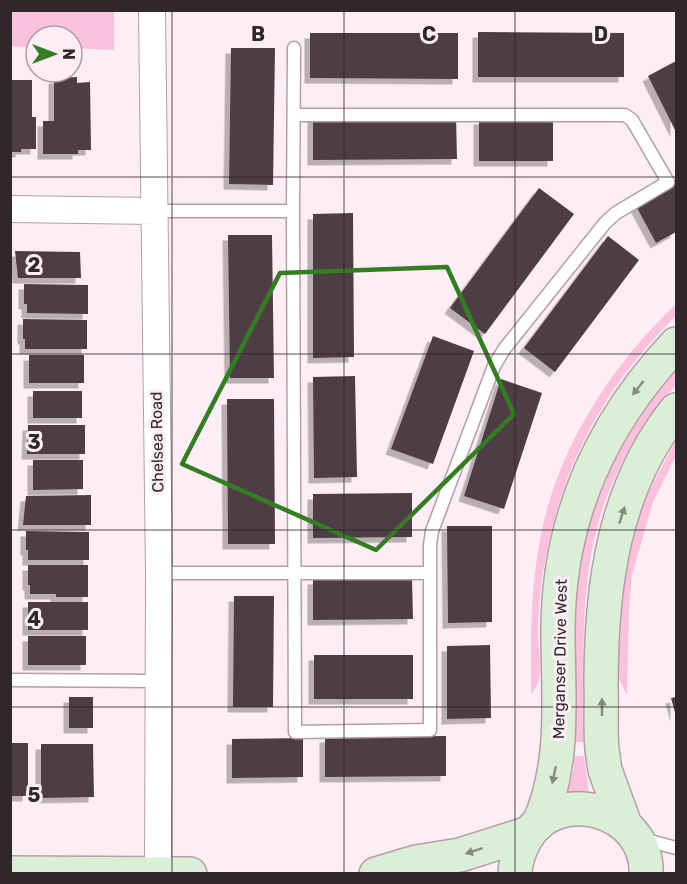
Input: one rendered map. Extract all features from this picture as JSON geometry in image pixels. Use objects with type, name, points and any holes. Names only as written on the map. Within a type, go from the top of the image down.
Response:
[{"type":"street","name":"Chelsea Road","points":[[153,10],[159,573],[158,873]]},
{"type":"street","points":[[10,209],[155,211]]},
{"type":"street","name":"Merganser Drive West","points":[[515,873],[519,849],[548,803],[556,764],[559,590],[567,542],[582,488],[616,419],[637,388],[676,344]]},
{"type":"street","points":[[646,873],[643,853],[631,832],[605,770],[602,744],[603,608],[610,557],[622,512],[643,465],[666,423],[676,410]]},
{"type":"street","points":[[376,873],[416,862],[460,855],[534,828],[555,813],[573,808],[591,809],[609,815],[631,832]]},
{"type":"street","points":[[10,873],[190,873]]},
{"type":"lane","points":[[294,48],[293,573],[295,732],[430,730],[429,545],[432,531],[484,389],[505,348],[605,223],[616,213],[672,180],[632,120],[625,115],[294,115]]},
{"type":"lane","points":[[155,211],[293,211]]},
{"type":"lane","points":[[159,573],[429,573]]},
{"type":"lane","points":[[10,680],[158,681]]},
{"type":"lane","points":[[631,832],[676,848]]},
{"type":"highlighted area","points":[[447,267],[514,414],[376,550],[182,464],[280,273]]},
{"type":"shaded area","points":[[10,11],[114,11],[114,50],[84,49],[84,24],[24,24],[24,47],[11,46]]},
{"type":"shaded area","points":[[676,304],[676,316],[651,342],[608,397],[575,459],[552,526],[543,570],[538,619],[540,674],[531,694],[535,570],[545,516],[556,482],[586,417],[606,386],[627,357]]},
{"type":"shaded area","points":[[676,365],[676,383],[645,422],[627,453],[607,496],[595,536],[589,565],[584,624],[584,742],[576,742],[574,741],[573,652],[575,599],[589,527],[604,481],[625,436],[642,409]]},
{"type":"shaded area","points":[[676,440],[676,456],[653,502],[632,575],[627,695],[618,677],[621,600],[629,548],[646,496]]},
{"type":"shaded area","points":[[584,756],[589,794],[567,797],[574,758]]},
{"type":"building","points":[[478,32],[624,33],[624,77],[478,77]]},
{"type":"building","points":[[310,33],[458,33],[458,79],[310,78]]},
{"type":"building","points":[[231,48],[275,48],[273,185],[229,184]]},
{"type":"building","points":[[676,61],[676,132],[648,76]]},
{"type":"building","points":[[10,80],[24,80],[24,84],[32,84],[32,117],[36,117],[36,149],[10,152]]},
{"type":"building","points":[[90,82],[91,150],[78,150],[78,154],[43,154],[43,121],[54,121],[54,84]]},
{"type":"building","points":[[456,115],[457,159],[313,160],[313,116]]},
{"type":"building","points":[[479,119],[553,119],[553,161],[479,161]]},
{"type":"building","points":[[676,183],[676,232],[656,243],[636,206]]},
{"type":"building","points":[[539,188],[574,214],[485,334],[450,308]]},
{"type":"building","points":[[353,213],[354,357],[313,358],[313,214]]},
{"type":"building","points":[[228,235],[272,235],[274,378],[230,378]]},
{"type":"building","points":[[608,236],[639,260],[555,372],[524,348]]},
{"type":"building","points":[[15,251],[80,252],[81,278],[18,278]]},
{"type":"building","points":[[24,284],[88,285],[88,314],[27,313],[27,304],[24,304]]},
{"type":"building","points":[[23,319],[87,320],[87,349],[25,349]]},
{"type":"building","points":[[433,336],[474,351],[433,464],[391,449]]},
{"type":"building","points":[[29,355],[84,355],[84,383],[29,383]]},
{"type":"building","points":[[355,376],[357,477],[314,478],[313,377]]},
{"type":"building","points":[[501,379],[542,393],[504,509],[464,496]]},
{"type":"building","points":[[33,391],[82,391],[82,418],[33,418]]},
{"type":"building","points":[[227,399],[274,399],[275,544],[228,544]]},
{"type":"building","points":[[28,425],[85,425],[85,454],[27,454]]},
{"type":"building","points":[[33,460],[83,460],[83,489],[33,490]]},
{"type":"building","points":[[412,493],[412,537],[313,538],[313,494]]},
{"type":"building","points":[[91,495],[91,525],[23,525],[26,496]]},
{"type":"building","points":[[447,526],[492,526],[492,622],[448,623]]},
{"type":"building","points":[[26,531],[89,532],[89,560],[28,560]]},
{"type":"building","points":[[28,565],[88,565],[88,597],[30,594]]},
{"type":"building","points":[[313,579],[412,579],[413,619],[313,620]]},
{"type":"building","points":[[234,596],[274,596],[273,707],[233,707]]},
{"type":"building","points":[[28,602],[88,602],[88,630],[28,630]]},
{"type":"building","points":[[28,636],[86,636],[86,665],[28,665]]},
{"type":"building","points":[[490,645],[491,718],[447,719],[447,646]]},
{"type":"building","points":[[314,655],[413,655],[413,699],[314,699]]},
{"type":"building","points":[[69,697],[93,697],[93,728],[69,728]]},
{"type":"building","points":[[676,697],[676,716],[671,698]]},
{"type":"building","points":[[446,736],[446,776],[325,777],[325,737]]},
{"type":"building","points":[[303,738],[303,777],[232,778],[232,739]]},
{"type":"building","points":[[10,743],[28,743],[28,796],[10,796]]},
{"type":"building","points":[[41,744],[93,744],[94,797],[41,798]]}]
